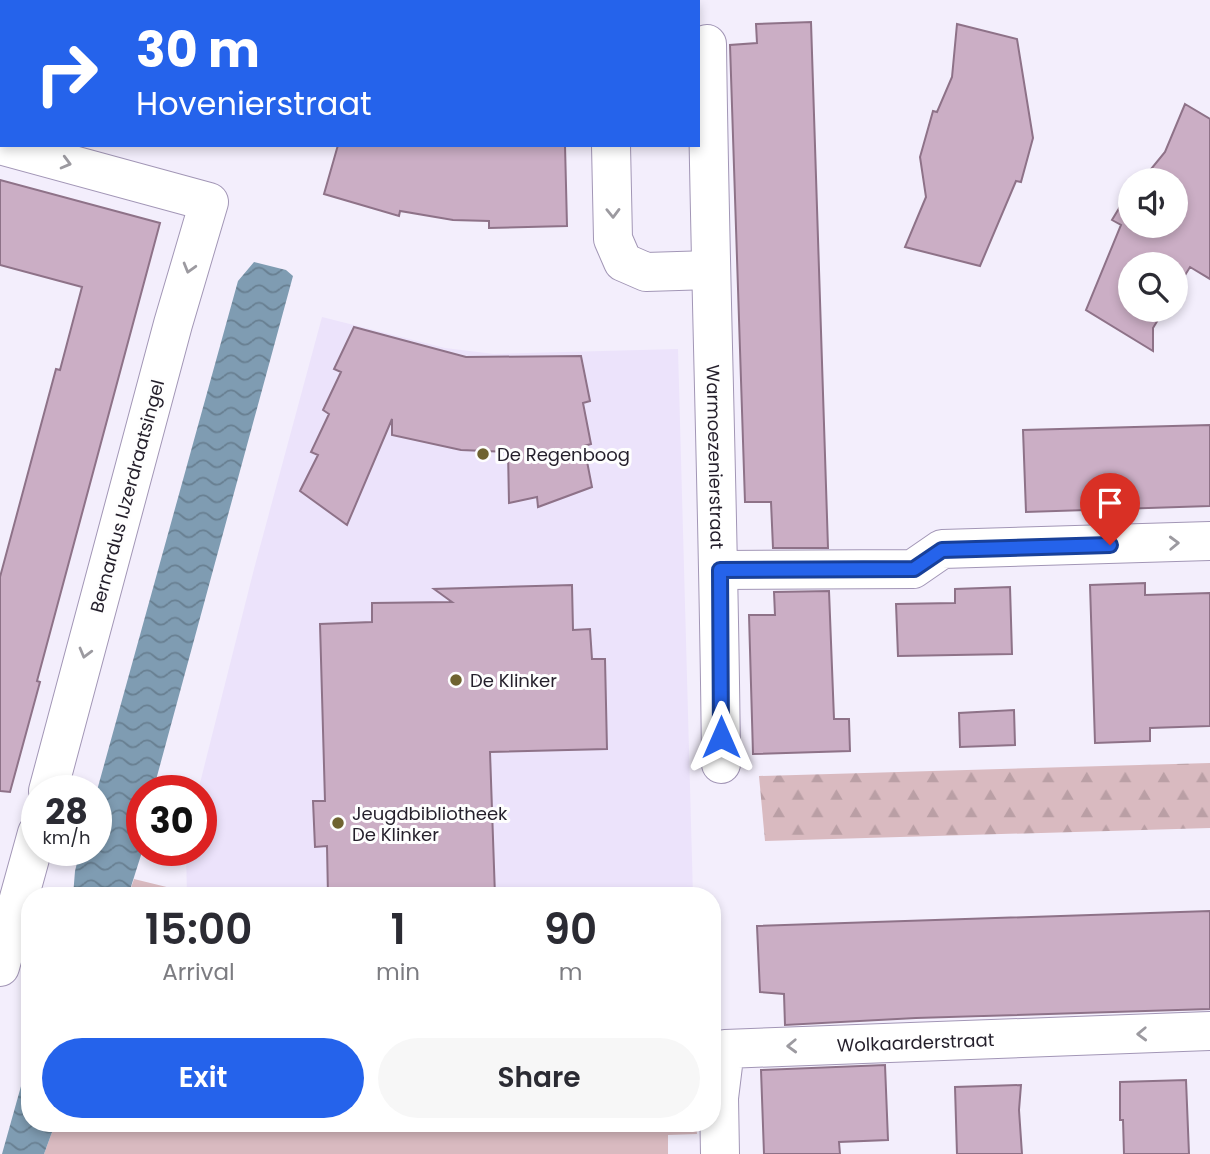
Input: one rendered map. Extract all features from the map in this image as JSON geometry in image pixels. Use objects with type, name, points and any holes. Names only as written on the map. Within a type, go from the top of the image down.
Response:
[{"type":"street","points":[[611,147],[613,239],[623,262],[646,272],[710,270],[707,44]]},
{"type":"street","name":"Bernardus IJzerdraatsingel","points":[[7,147],[209,202],[173,324],[52,775]]},
{"type":"street","name":"Warmoezenierstraat","points":[[710,270],[720,570],[721,764]]},
{"type":"street","points":[[720,570],[914,569],[942,550],[1210,541]]},
{"type":"street","points":[[22,887],[28,866]]},
{"type":"street","points":[[0,967],[21,891]]},
{"type":"street","name":"Wolkaarderstraat","points":[[721,1082],[725,1049],[1210,1031]]},
{"type":"street","name":"Wolkaarderstraat","points":[[720,1132],[720,1154]]},
{"type":"shaded area","name":"De Klinker","points":[[322,317],[445,348],[494,354],[678,349],[693,887],[187,887],[186,866],[217,866],[217,775],[202,775]]},
{"type":"green space","points":[[1210,763],[1210,828],[765,841],[759,776]]},
{"type":"green space","points":[[134,879],[167,887],[131,887]]},
{"type":"green space","points":[[52,1132],[697,1134],[668,1135],[668,1154],[44,1154]]},
{"type":"water","points":[[254,262],[286,270],[293,276],[157,775],[126,775],[126,866],[138,866],[131,887],[74,887],[76,866],[112,866],[112,775],[101,775],[238,281]]},
{"type":"water","points":[[21,1086],[21,1132],[52,1132],[44,1154],[2,1154]]},
{"type":"building","points":[[811,22],[828,548],[773,548],[771,502],[745,502],[730,45],[757,43],[756,24]]},
{"type":"building","points":[[957,24],[1017,39],[1033,138],[1021,182],[1016,181],[980,266],[905,247],[926,197],[920,157],[933,111],[937,112],[952,77]]},
{"type":"building","points":[[1185,104],[1210,119],[1210,279],[1190,267],[1188,270],[1188,252],[1118,252],[1118,322],[1157,322],[1153,328],[1153,351],[1086,310],[1118,232],[1118,238],[1188,238],[1188,168],[1152,168],[1165,152]]},
{"type":"building","points":[[337,147],[565,147],[567,226],[489,228],[489,221],[453,220],[400,211],[399,216],[324,194]]},
{"type":"building","points":[[0,180],[160,223],[37,681],[40,682],[10,792],[0,791],[0,577],[56,369],[60,370],[82,287],[0,265]]},
{"type":"building","points":[[1118,210],[1118,223],[1112,220]]},
{"type":"building","points":[[354,327],[466,357],[581,356],[590,401],[583,403],[591,444],[584,446],[592,487],[538,507],[537,497],[509,503],[508,452],[461,450],[392,435],[392,419],[347,525],[300,491],[318,455],[311,452],[329,414],[323,410],[341,372],[334,369]]},
{"type":"building","points":[[1210,425],[1210,506],[1026,512],[1023,430]]},
{"type":"building","points":[[1145,583],[1145,595],[1210,593],[1210,726],[1150,728],[1150,741],[1095,743],[1090,585]]},
{"type":"building","points":[[572,585],[573,630],[590,629],[592,659],[605,659],[607,749],[490,752],[495,887],[328,887],[327,846],[315,847],[313,801],[325,801],[320,624],[372,622],[372,603],[452,602],[434,589]]},
{"type":"building","points":[[1010,587],[1012,654],[898,656],[896,604],[955,603],[955,589]]},
{"type":"building","points":[[829,591],[834,719],[849,719],[850,751],[753,754],[749,615],[775,615],[774,592]]},
{"type":"building","points":[[1014,710],[1015,745],[960,747],[959,713]]},
{"type":"building","points":[[1210,911],[1210,1009],[785,1025],[784,994],[760,992],[757,926]]},
{"type":"building","points":[[885,1065],[888,1140],[839,1142],[840,1154],[764,1154],[761,1070]]},
{"type":"building","points":[[1186,1080],[1189,1154],[1124,1154],[1123,1120],[1120,1120],[1120,1082]]},
{"type":"building","points":[[1021,1085],[1019,1110],[1022,1154],[957,1154],[955,1087]]},
{"type":"place","name":"De Regenboog","points":[[483,454]]},
{"type":"place","name":"De Klinker","points":[[456,680]]},
{"type":"place","name":"Jeugdbibliotheek De Klinker","points":[[338,823]]},
{"type":"route","points":[[721,737],[720,570],[914,569],[942,550],[1110,545]]}]
